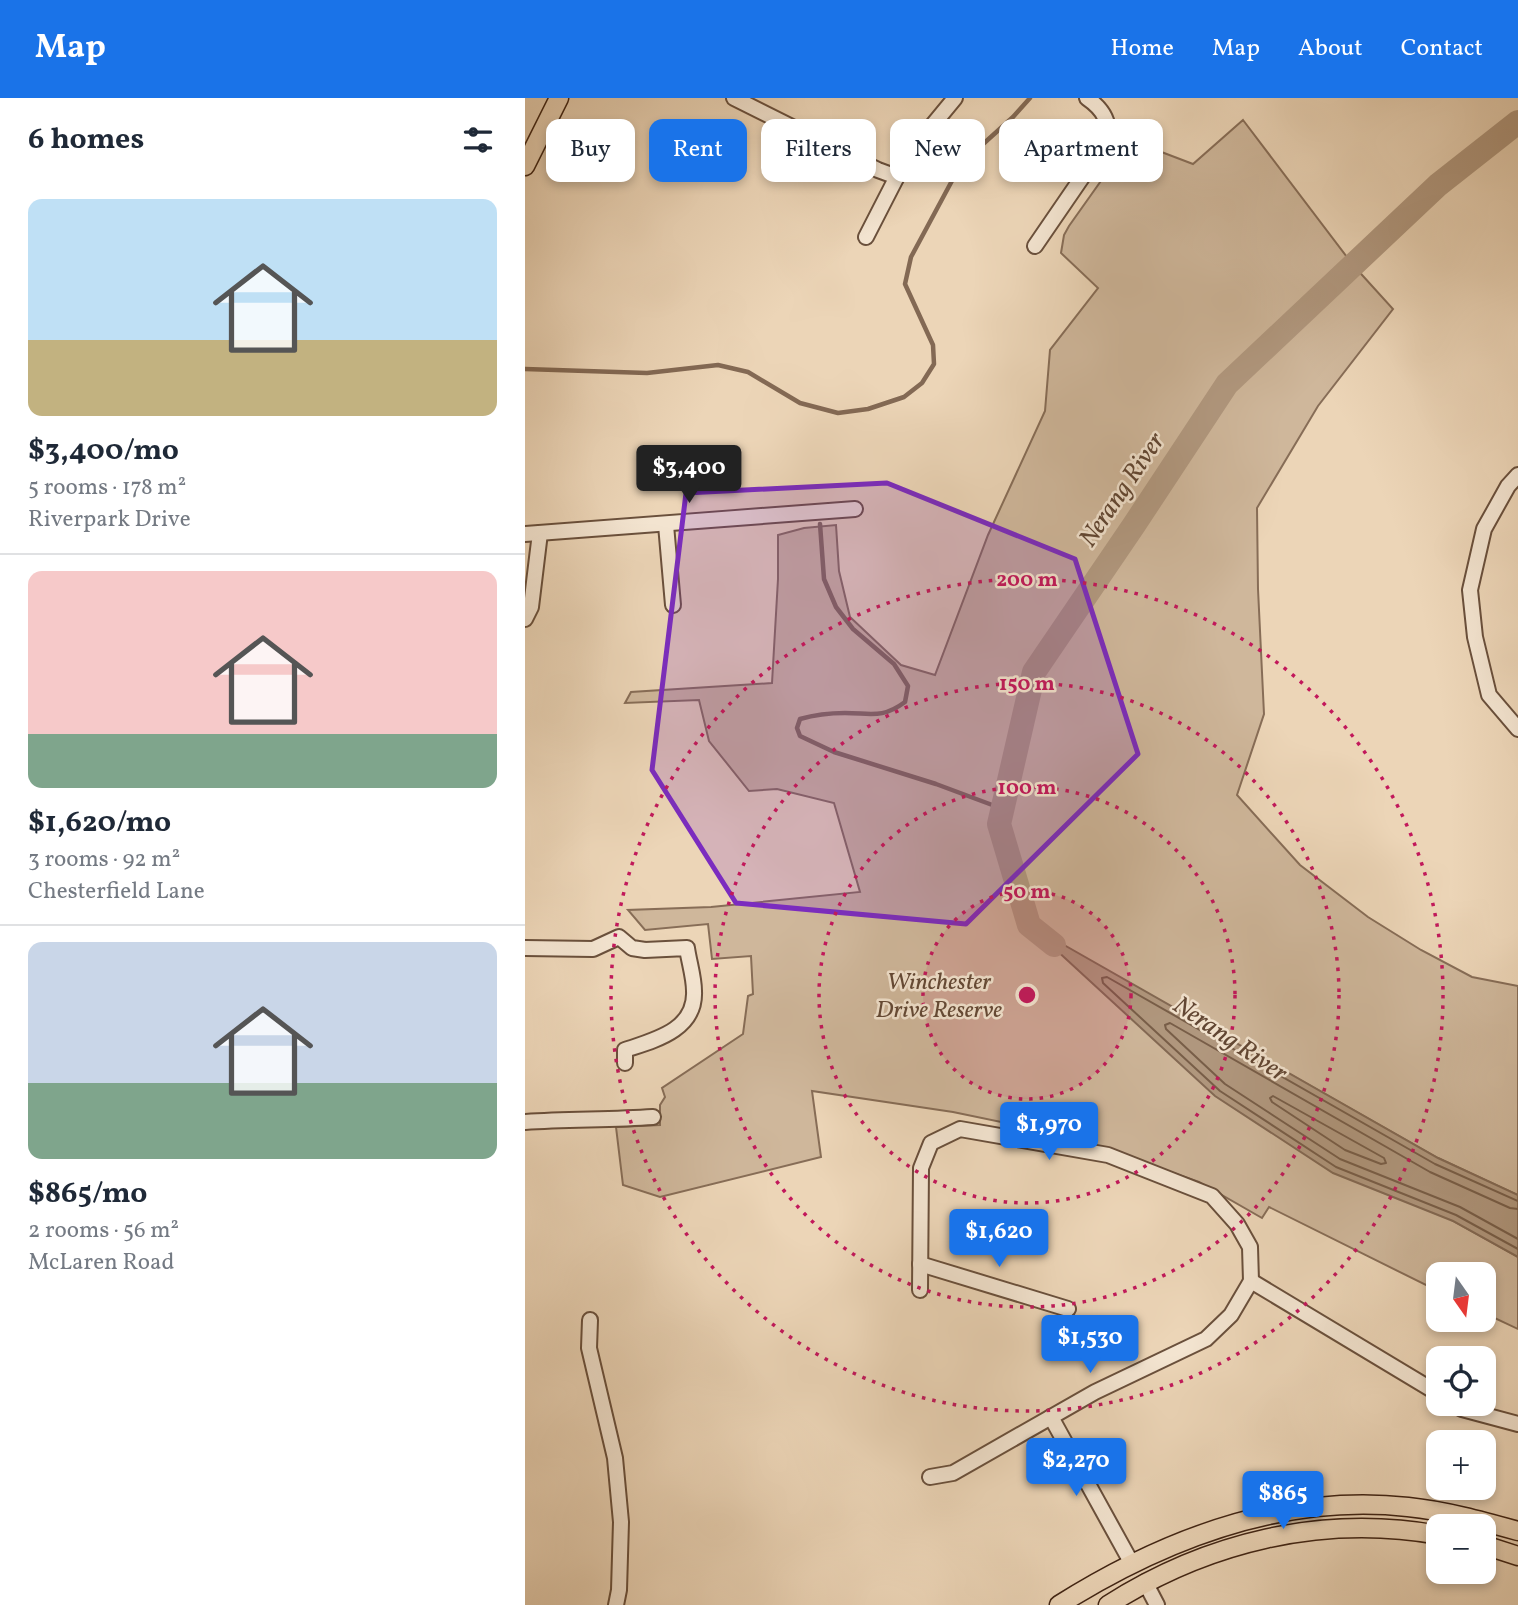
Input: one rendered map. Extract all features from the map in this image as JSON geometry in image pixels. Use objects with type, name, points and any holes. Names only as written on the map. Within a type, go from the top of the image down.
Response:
[{"type":"main road","points":[[525,166],[559,98]]},
{"type":"main road","points":[[1059,1605],[1131,1562],[1181,1540],[1273,1512],[1317,1506],[1410,1507],[1473,1518],[1518,1531]]},
{"type":"main road","points":[[1108,1605],[1145,1582],[1217,1551],[1291,1533],[1368,1528],[1426,1532]]},
{"type":"main road","points":[[1496,1549],[1518,1556]]},
{"type":"street","points":[[734,98],[890,174]]},
{"type":"street","points":[[936,119],[954,98]]},
{"type":"street","points":[[1087,98],[1099,106],[1106,119]]},
{"type":"street","points":[[866,237],[894,182]]},
{"type":"street","points":[[1035,246],[1079,182]]},
{"type":"street","points":[[1518,475],[1508,486],[1484,528],[1470,590],[1475,637],[1489,695],[1518,729]]},
{"type":"street","points":[[525,620],[531,607],[533,534],[855,509]]},
{"type":"street","points":[[666,525],[673,605]]},
{"type":"street","points":[[525,948],[593,949],[619,937],[632,948],[687,948],[694,992],[692,1005],[683,1025],[661,1038],[625,1050],[625,1063]]},
{"type":"street","points":[[525,1122],[653,1117]]},
{"type":"street","points":[[920,1290],[921,1168],[931,1143],[960,1129],[1108,1155],[1212,1196],[1237,1224],[1250,1247],[1251,1281],[1231,1315],[1206,1339],[1095,1392],[953,1473],[930,1477]]},
{"type":"street","points":[[921,1264],[1068,1309]]},
{"type":"street","points":[[1251,1281],[1426,1386]]},
{"type":"street","points":[[590,1320],[589,1348],[615,1458],[621,1522],[616,1605]]},
{"type":"street","points":[[1488,1416],[1518,1424]]},
{"type":"street","points":[[1051,1417],[1131,1562]]},
{"type":"street","points":[[1145,1582],[1157,1605]]},
{"type":"highlighted area","points":[[887,483],[1075,559],[1138,754],[966,924],[736,903],[652,770],[686,493]]},
{"type":"green space","name":"Winchester Drive Reserve","points":[[1243,120],[1353,265],[1393,309],[1318,406],[1257,508],[1264,714],[1237,795],[1300,865],[1368,917],[1472,977],[1518,986],[1518,1195],[1438,1158],[1032,928],[1453,1221],[1518,1257],[1518,1329],[1496,1319],[1496,1262],[1426,1262],[1426,1285],[1269,1207],[1262,1218],[1199,1182],[1068,1136],[953,1112],[812,1091],[821,1157],[660,1197],[623,1185],[616,1127],[660,1125],[660,1105],[665,1097],[662,1088],[743,1034],[748,996],[753,994],[751,956],[712,959],[708,924],[645,930],[628,910],[711,907],[860,892],[834,803],[777,789],[749,791],[709,741],[699,700],[625,703],[631,692],[772,683],[778,535],[804,528],[836,525],[839,571],[850,617],[901,665],[935,675],[988,535],[1045,411],[1050,350],[1098,288],[1061,253],[1064,235],[1100,182],[1163,182],[1163,153],[1193,164]]},
{"type":"water","points":[[1029,925],[1438,1158],[1518,1195],[1518,1257],[1453,1221],[1333,1173],[1215,1096]]},
{"type":"waterway","points":[[525,369],[647,373],[718,365],[748,372],[800,403],[838,413],[868,409],[904,397],[922,383],[934,364],[933,345],[905,284],[911,257],[961,164],[1030,98]]},
{"type":"waterway","name":"Nerang River","points":[[1054,945],[1029,925],[999,824],[1034,672],[1227,384],[1438,185],[1518,122]]},
{"type":"waterway","points":[[820,524],[824,579],[836,607],[853,629],[894,664],[908,686],[905,702],[890,711],[876,714],[828,714],[800,719],[797,728],[800,736],[834,752],[936,784],[1003,809]]}]
